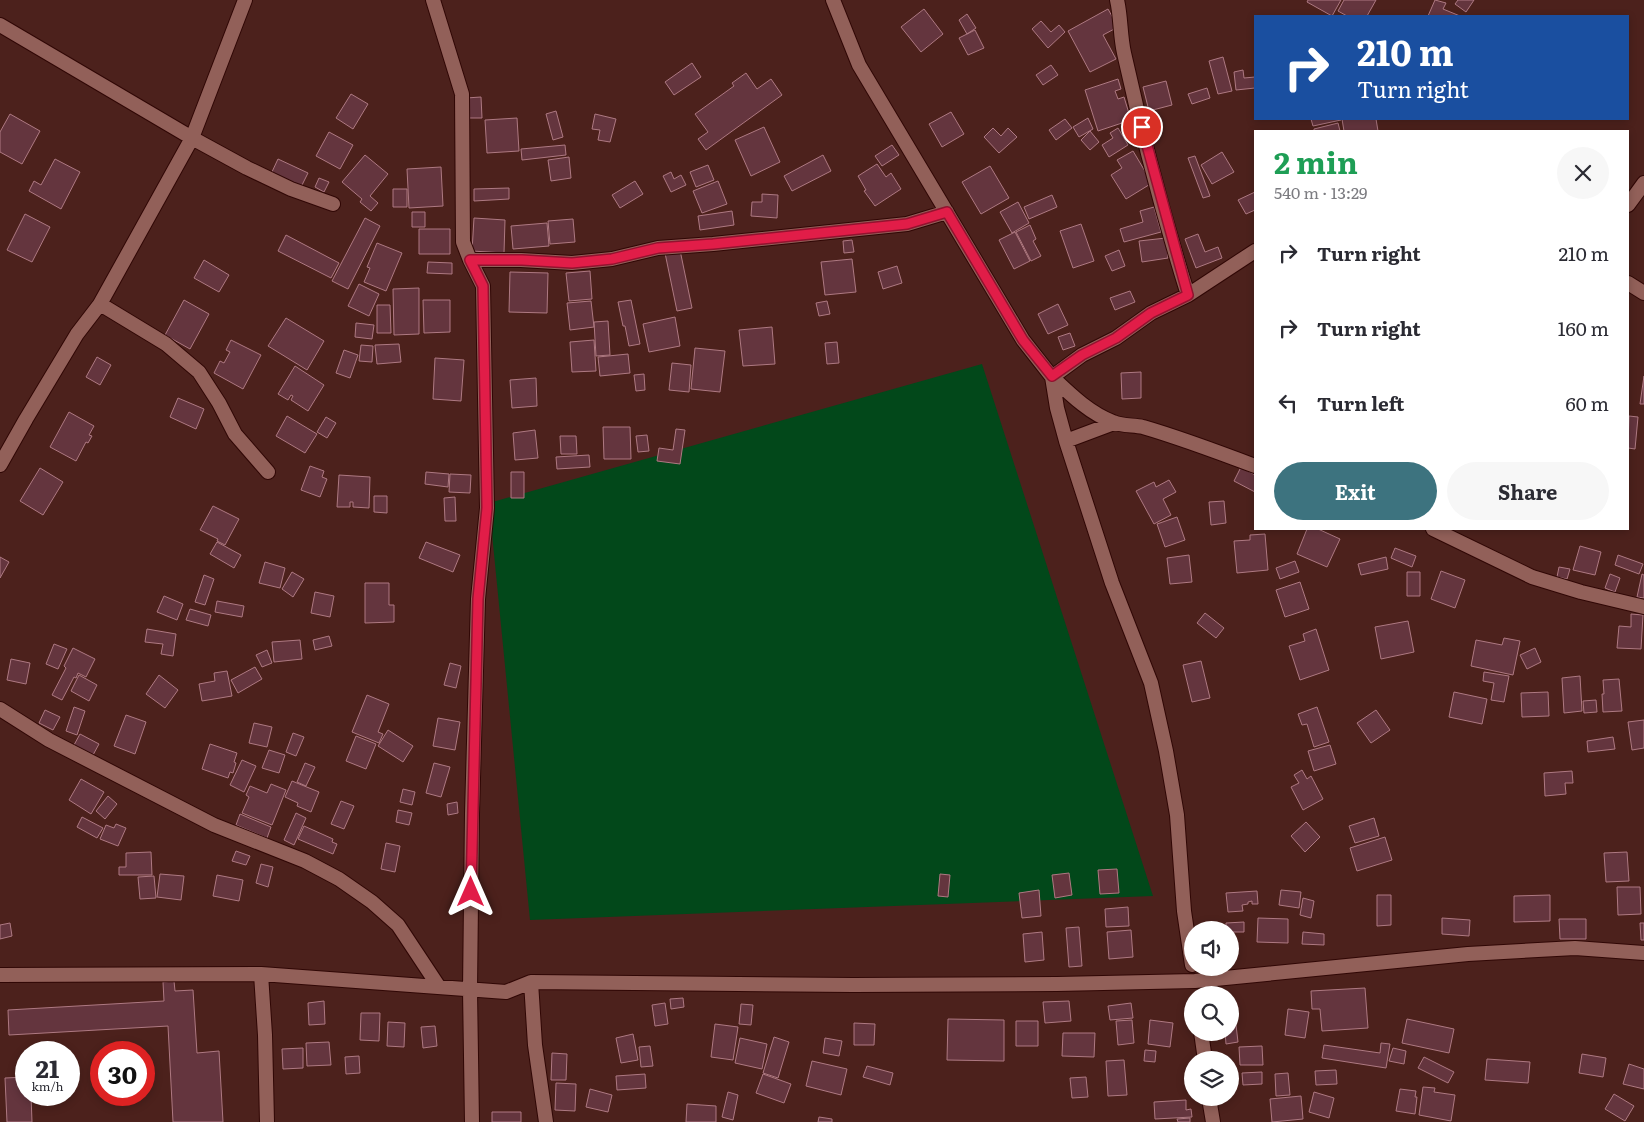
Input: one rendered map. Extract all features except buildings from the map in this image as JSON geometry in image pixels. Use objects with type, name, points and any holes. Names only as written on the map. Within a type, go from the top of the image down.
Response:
[{"type":"street","points":[[0,465],[77,334],[100,304],[192,138],[245,0]]},
{"type":"street","points":[[433,0],[462,94],[463,242],[483,286],[487,508],[478,599],[472,814],[470,990],[472,1122]]},
{"type":"street","points":[[833,0],[859,65],[1023,340],[1052,376],[1077,400],[1114,423],[1148,429],[1254,466]]},
{"type":"street","points":[[1117,0],[1120,12],[1123,50],[1188,295]]},
{"type":"street","points":[[0,25],[192,138],[247,168],[291,189],[333,204]]},
{"type":"street","points":[[1629,204],[1644,183]]},
{"type":"street","points":[[470,260],[522,260],[572,263],[612,259],[658,248],[907,224],[947,212]]},
{"type":"street","points":[[1052,376],[1082,355],[1116,338],[1151,313],[1188,295],[1254,251]]},
{"type":"street","points":[[1629,284],[1644,293]]},
{"type":"street","points":[[100,304],[166,344],[199,372],[219,403],[235,434],[268,472]]},
{"type":"street","points":[[1052,376],[1057,408],[1066,441],[1112,583],[1151,683],[1166,751],[1177,815],[1184,911],[1194,977]]},
{"type":"street","points":[[1066,441],[1114,423]]},
{"type":"street","points":[[1436,530],[1532,578],[1644,608]]},
{"type":"street","points":[[0,709],[49,740],[214,825],[305,861],[339,879],[372,902],[398,925],[438,987]]},
{"type":"street","points":[[0,975],[261,974],[506,992],[531,982],[1057,984],[1194,977],[1468,954],[1575,948],[1644,953]]},
{"type":"street","points":[[261,974],[265,1035],[267,1122]]},
{"type":"street","points":[[531,982],[535,1045],[546,1122]]},
{"type":"street","points":[[1210,1106],[1213,1122]]},
{"type":"green space","points":[[982,364],[1153,896],[530,920],[489,503]]},
{"type":"route","points":[[471,892],[478,599],[487,508],[483,286],[470,260],[522,260],[572,263],[612,259],[658,248],[907,224],[947,212],[1023,340],[1052,376],[1082,355],[1116,338],[1151,313],[1188,295],[1142,127]]}]
